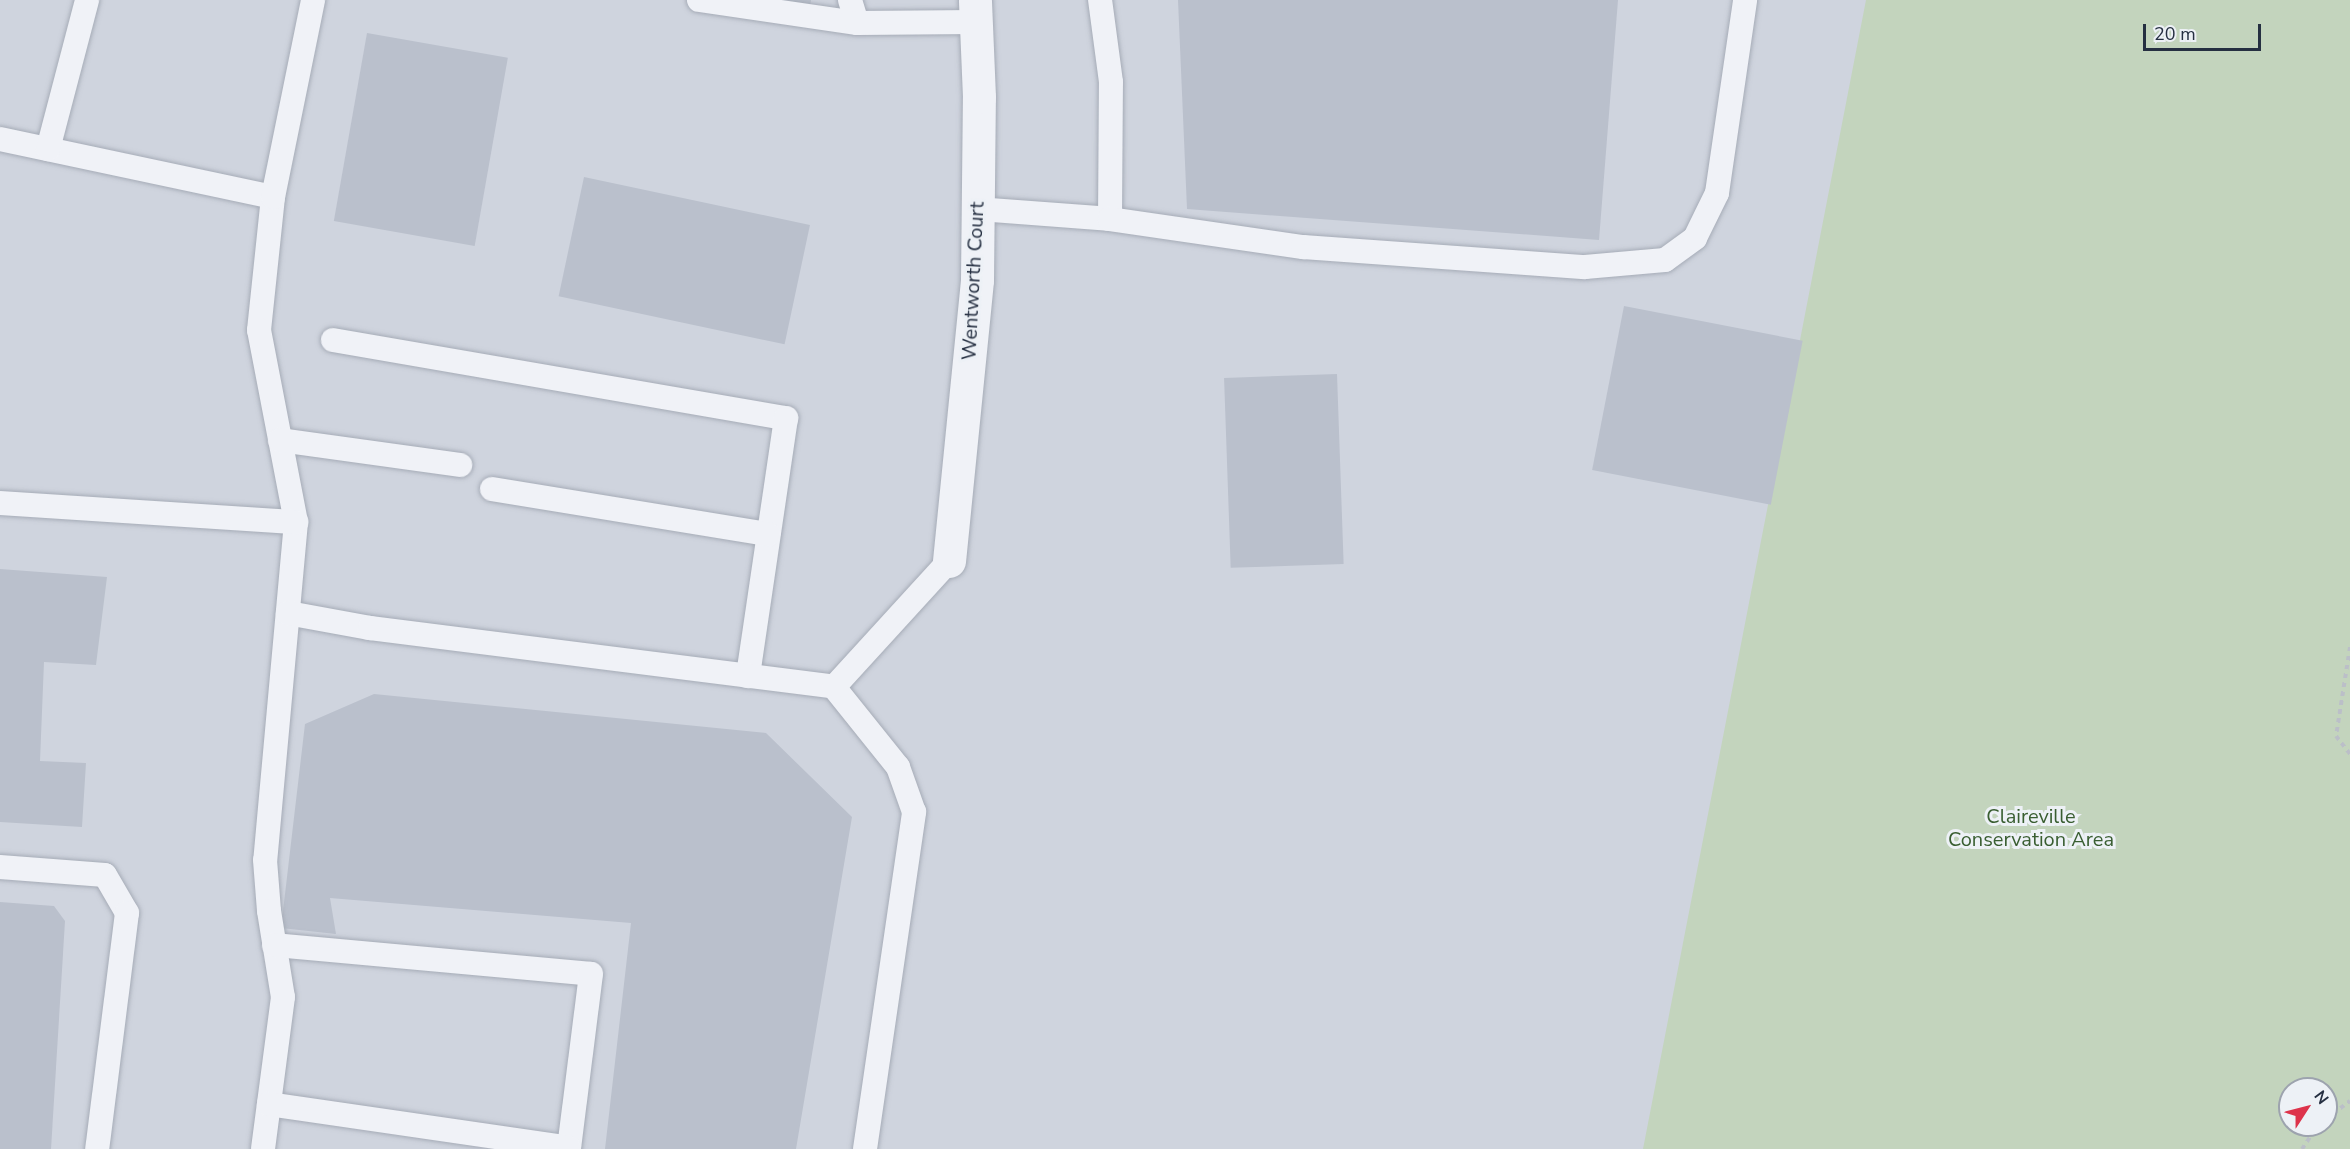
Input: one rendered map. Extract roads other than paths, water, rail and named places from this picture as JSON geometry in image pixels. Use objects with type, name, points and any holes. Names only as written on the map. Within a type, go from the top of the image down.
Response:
[{"type":"street","name":"Wentworth Court","points":[[949,561],[977,280],[976,11]]},
{"type":"lane","points":[[48,149],[87,0]]},
{"type":"lane","points":[[263,1149],[284,997],[274,945],[266,860],[296,522],[259,330],[273,197],[313,0]]},
{"type":"lane","points":[[699,0],[857,23],[976,11]]},
{"type":"lane","points":[[850,0],[857,23]]},
{"type":"lane","points":[[1100,0],[1111,82],[1110,219]]},
{"type":"lane","points":[[978,209],[1110,219],[1315,248],[1585,267],[1665,260],[1695,238],[1716,193],[1745,0]]},
{"type":"lane","points":[[0,139],[273,197]]},
{"type":"lane","points":[[333,340],[786,418],[748,676]]},
{"type":"lane","points":[[280,440],[460,465]]},
{"type":"lane","points":[[492,489],[768,534]]},
{"type":"lane","points":[[0,503],[296,522]]},
{"type":"lane","points":[[834,687],[949,561]]},
{"type":"lane","points":[[288,613],[370,628],[834,687],[898,767],[914,812],[865,1149]]},
{"type":"lane","points":[[0,867],[105,875],[127,913],[97,1149]]},
{"type":"lane","points":[[269,1104],[569,1149],[591,974],[274,945]]},
{"type":"park label","name":"Claireville Conservation Area","points":[[2031,828]]}]
